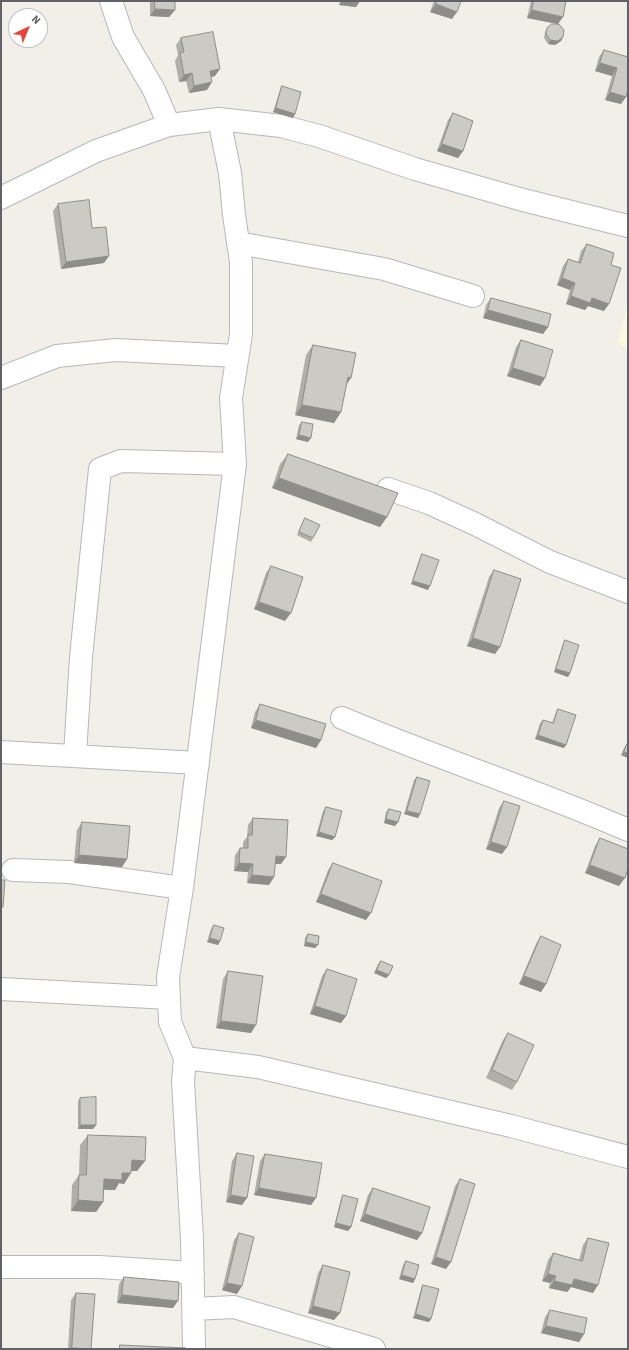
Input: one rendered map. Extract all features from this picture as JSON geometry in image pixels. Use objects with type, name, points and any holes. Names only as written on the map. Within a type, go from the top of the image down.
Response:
[{"type":"street","points":[[111,1],[123,37],[154,90],[169,125]]},
{"type":"street","points":[[194,1349],[193,1273],[183,1081],[185,1058],[170,1022],[168,977],[182,888],[235,464],[231,398],[241,334],[241,262],[230,173],[219,119]]},
{"type":"street","points":[[1,198],[96,151],[169,125],[219,119],[281,126],[319,136],[429,173],[523,200],[628,226]]},
{"type":"street","points":[[238,243],[384,269],[473,296]]},
{"type":"street","points":[[1,378],[57,356],[116,350],[237,356]]},
{"type":"street","points":[[75,755],[81,657],[100,469],[121,461],[235,464]]},
{"type":"street","points":[[388,489],[428,503],[475,524],[550,562],[628,592]]},
{"type":"street","points":[[342,718],[397,741],[534,792],[628,830]]},
{"type":"street","points":[[1,752],[198,763]]},
{"type":"street","points":[[13,870],[69,872],[182,888]]},
{"type":"street","points":[[1,989],[169,998]]},
{"type":"street","points":[[185,1058],[258,1067],[511,1126],[628,1156]]},
{"type":"street","points":[[1,1267],[99,1267],[193,1273]]},
{"type":"street","points":[[194,1309],[234,1307],[374,1349]]},
{"type":"shaded area","points":[[628,305],[628,348],[617,343]]},
{"type":"building","points":[[155,1],[175,1],[175,10],[155,9]]},
{"type":"building","points":[[437,1],[461,1],[457,12],[436,4]]},
{"type":"building","points":[[534,1],[566,1],[563,17],[532,10]]},
{"type":"building","points":[[552,24],[559,24],[564,30],[563,37],[558,41],[550,40],[546,34],[547,28]]},
{"type":"building","points":[[213,32],[220,69],[210,71],[212,82],[194,86],[192,73],[184,75],[180,53],[184,52],[181,38]]},
{"type":"building","points":[[604,50],[628,57],[628,89],[626,97],[610,92],[617,68],[600,63]]},
{"type":"building","points":[[282,86],[301,92],[295,114],[276,108]]},
{"type":"building","points":[[453,113],[473,121],[463,151],[442,144]]},
{"type":"building","points":[[89,200],[92,228],[106,227],[109,256],[66,262],[58,204]]},
{"type":"building","points":[[587,244],[614,253],[611,265],[621,268],[609,304],[592,298],[590,303],[571,296],[575,283],[562,278],[568,259],[580,263]]},
{"type":"building","points":[[491,298],[551,314],[548,327],[488,310]]},
{"type":"building","points":[[521,340],[553,350],[545,378],[513,368]]},
{"type":"building","points":[[313,345],[356,353],[351,378],[348,377],[341,412],[302,405]]},
{"type":"building","points":[[302,422],[313,424],[311,438],[299,435]]},
{"type":"building","points":[[288,454],[398,493],[387,517],[279,478]]},
{"type":"building","points":[[305,518],[320,525],[313,538],[299,532]]},
{"type":"building","points":[[422,554],[439,560],[430,586],[413,581]]},
{"type":"building","points":[[271,566],[303,577],[291,613],[259,602]]},
{"type":"building","points":[[494,570],[521,579],[500,647],[473,638]]},
{"type":"building","points":[[565,640],[579,645],[570,673],[556,669]]},
{"type":"building","points":[[260,704],[326,724],[321,740],[256,720]]},
{"type":"building","points":[[558,709],[576,715],[566,745],[538,735],[543,720],[553,723]]},
{"type":"building","points":[[628,744],[628,753],[624,752]]},
{"type":"building","points":[[417,777],[430,781],[420,814],[407,811]]},
{"type":"building","points":[[504,801],[520,806],[507,847],[491,842]]},
{"type":"building","points":[[326,807],[342,811],[335,837],[319,832]]},
{"type":"building","points":[[389,809],[401,812],[398,822],[386,819]]},
{"type":"building","points":[[253,818],[288,820],[286,857],[276,856],[274,877],[252,875],[253,864],[239,863],[240,848],[248,848],[248,835],[252,835]]},
{"type":"building","points":[[82,822],[130,826],[127,859],[79,855]]},
{"type":"building","points":[[600,838],[628,849],[628,869],[625,878],[590,865]]},
{"type":"building","points":[[333,863],[382,881],[371,913],[321,894]]},
{"type":"building","points":[[1,880],[5,880],[3,907],[1,907]]},
{"type":"building","points":[[214,925],[224,928],[220,941],[210,938]]},
{"type":"building","points":[[308,934],[319,936],[318,945],[306,942]]},
{"type":"building","points":[[541,936],[561,945],[546,984],[524,976]]},
{"type":"building","points":[[381,961],[393,966],[389,975],[377,970]]},
{"type":"building","points":[[327,969],[357,979],[346,1016],[315,1006]]},
{"type":"building","points":[[228,971],[263,976],[256,1025],[221,1021]]},
{"type":"building","points":[[508,1033],[534,1045],[517,1082],[492,1070]]},
{"type":"building","points":[[96,1097],[96,1125],[80,1125],[80,1098]]},
{"type":"building","points":[[88,1135],[146,1137],[145,1161],[132,1160],[131,1173],[122,1173],[122,1180],[104,1179],[103,1202],[78,1200],[79,1175],[86,1175]]},
{"type":"building","points":[[237,1153],[254,1156],[247,1198],[231,1195]]},
{"type":"building","points":[[265,1154],[322,1163],[316,1198],[259,1188]]},
{"type":"building","points":[[460,1179],[475,1184],[451,1262],[436,1257]]},
{"type":"building","points":[[373,1188],[430,1207],[422,1233],[365,1214]]},
{"type":"building","points":[[343,1195],[358,1199],[351,1227],[336,1223]]},
{"type":"building","points":[[239,1233],[254,1237],[242,1286],[227,1283]]},
{"type":"building","points":[[588,1238],[609,1243],[598,1285],[574,1279],[572,1285],[554,1281],[556,1276],[548,1274],[553,1253],[582,1261]]},
{"type":"building","points":[[406,1261],[419,1265],[415,1279],[402,1275]]},
{"type":"building","points":[[323,1265],[350,1272],[340,1313],[313,1306]]},
{"type":"building","points":[[124,1277],[179,1282],[178,1301],[122,1295]]},
{"type":"building","points":[[423,1285],[439,1289],[431,1319],[416,1314]]},
{"type":"building","points":[[76,1293],[95,1294],[91,1349],[72,1348]]},
{"type":"building","points":[[550,1310],[587,1318],[584,1334],[546,1326]]},
{"type":"building","points":[[120,1345],[186,1348],[186,1349],[120,1349]]}]
